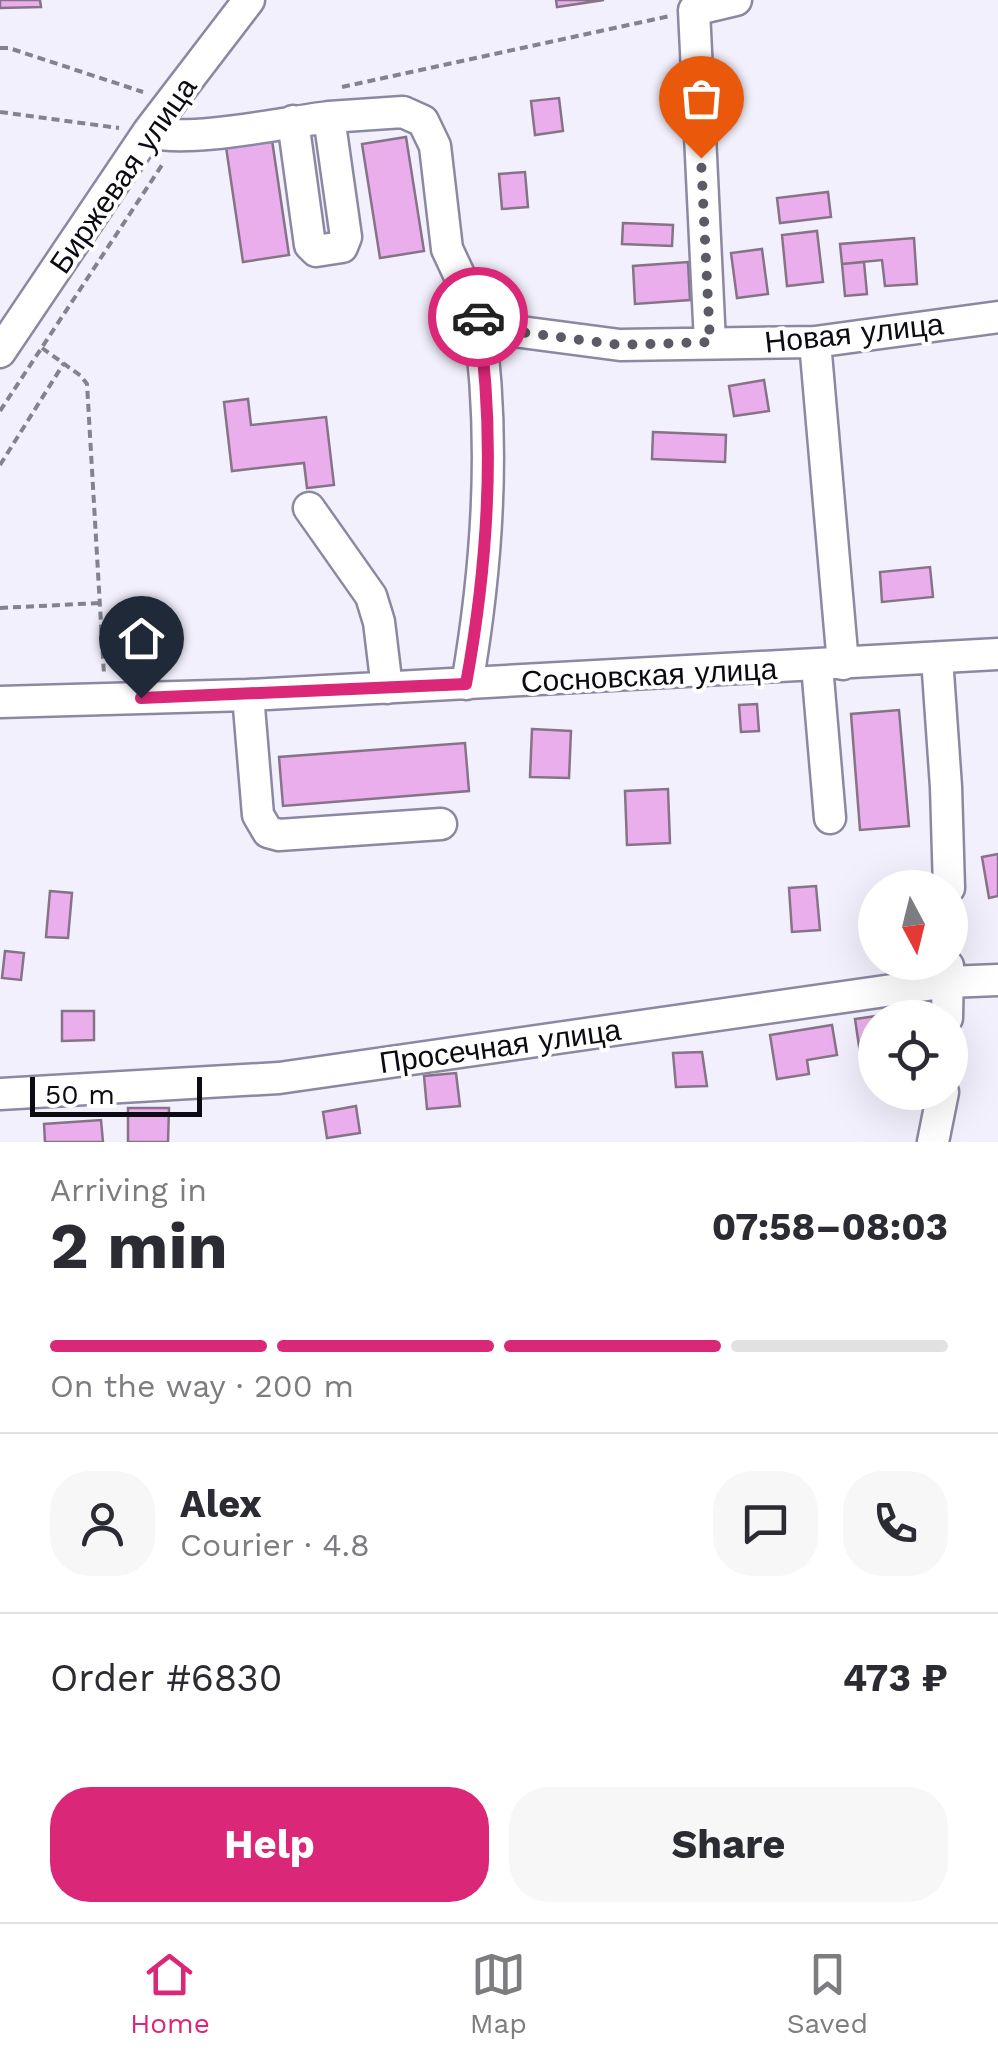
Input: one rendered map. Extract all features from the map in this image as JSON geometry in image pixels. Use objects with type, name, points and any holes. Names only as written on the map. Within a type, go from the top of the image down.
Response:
[{"type":"street","name":"Биржевая улица","points":[[0,352],[148,132],[249,0]]},
{"type":"street","points":[[710,342],[694,10],[736,0]]},
{"type":"street","points":[[148,132],[182,136],[328,117],[402,112],[423,122],[435,146],[447,249],[478,314],[486,374],[488,478],[480,606],[466,684]]},
{"type":"street","points":[[293,121],[310,244],[316,251],[342,247],[346,237],[328,117]]},
{"type":"street","name":"Новая улица","points":[[478,314],[520,332],[620,345],[816,342],[998,317]]},
{"type":"street","points":[[816,342],[830,665],[830,818]]},
{"type":"street","points":[[310,508],[371,596],[379,622],[387,688]]},
{"type":"street","name":"Сосновская улица","points":[[0,702],[248,695],[998,654]]},
{"type":"street","points":[[937,658],[948,870]]},
{"type":"street","points":[[248,695],[258,815],[268,832],[279,835],[441,824]]},
{"type":"street","name":"Просечная улица","points":[[968,975],[998,980]]},
{"type":"street","name":"Просечная улица","points":[[0,1094],[278,1078],[897,980]]},
{"type":"street","points":[[933,1142],[939,1110]]},
{"type":"path","points":[[0,48],[136,88],[169,107]]},
{"type":"path","points":[[0,112],[148,132]]},
{"type":"path","points":[[42,348],[87,384],[106,699]]},
{"type":"path","points":[[0,464],[64,363]]},
{"type":"path","points":[[0,608],[100,603]]},
{"type":"building","points":[[0,0],[40,0],[41,7],[0,8]]},
{"type":"building","points":[[556,0],[604,0],[557,7]]},
{"type":"building","points":[[559,98],[563,131],[535,135],[531,101]]},
{"type":"building","points":[[406,137],[424,251],[380,258],[362,144]]},
{"type":"building","points":[[272,140],[289,255],[243,262],[226,147]]},
{"type":"building","points":[[525,172],[528,207],[502,209],[499,174]]},
{"type":"building","points":[[828,192],[831,217],[780,223],[777,198]]},
{"type":"building","points":[[623,223],[673,225],[672,246],[622,244]]},
{"type":"building","points":[[817,231],[823,282],[787,286],[782,235]]},
{"type":"building","points":[[914,238],[917,284],[885,286],[882,260],[842,264],[840,244]]},
{"type":"building","points":[[762,249],[768,294],[737,298],[731,253]]},
{"type":"building","points":[[688,262],[690,300],[635,304],[633,266]]},
{"type":"building","points":[[864,262],[867,294],[845,296],[842,264]]},
{"type":"building","points":[[764,380],[769,411],[734,416],[729,386]]},
{"type":"building","points":[[248,399],[251,425],[326,417],[334,485],[307,488],[304,463],[232,471],[224,402]]},
{"type":"building","points":[[653,432],[726,435],[725,462],[652,459]]},
{"type":"building","points":[[930,567],[933,597],[882,602],[880,572]]},
{"type":"building","points":[[757,704],[759,731],[741,732],[739,705]]},
{"type":"building","points":[[899,710],[909,826],[860,830],[851,714]]},
{"type":"building","points":[[532,729],[571,731],[569,778],[530,777]]},
{"type":"building","points":[[465,743],[469,791],[283,806],[279,757]]},
{"type":"building","points":[[668,789],[670,843],[627,845],[625,791]]},
{"type":"building","points":[[998,854],[998,896],[989,898],[982,857]]},
{"type":"building","points":[[816,886],[820,930],[792,932],[789,888]]},
{"type":"building","points":[[50,891],[72,893],[68,938],[46,937]]},
{"type":"building","points":[[5,951],[24,953],[21,980],[2,978]]},
{"type":"building","points":[[62,1011],[94,1011],[94,1040],[62,1041]]},
{"type":"building","points":[[832,1025],[837,1055],[807,1060],[809,1074],[777,1079],[770,1035]]},
{"type":"building","points":[[702,1052],[707,1086],[676,1087],[673,1053]]},
{"type":"building","points":[[456,1073],[460,1106],[427,1109],[424,1076]]},
{"type":"building","points":[[356,1106],[360,1133],[327,1138],[323,1112]]},
{"type":"building","points":[[128,1108],[169,1108],[168,1142],[128,1142]]},
{"type":"building","points":[[101,1120],[103,1142],[45,1142],[44,1124]]},
{"type":"way so far","points":[[478,317],[520,332],[620,345],[710,342],[701,158]]},
{"type":"route","points":[[141,698],[466,684],[480,606],[488,478],[486,374],[478,317]]}]
